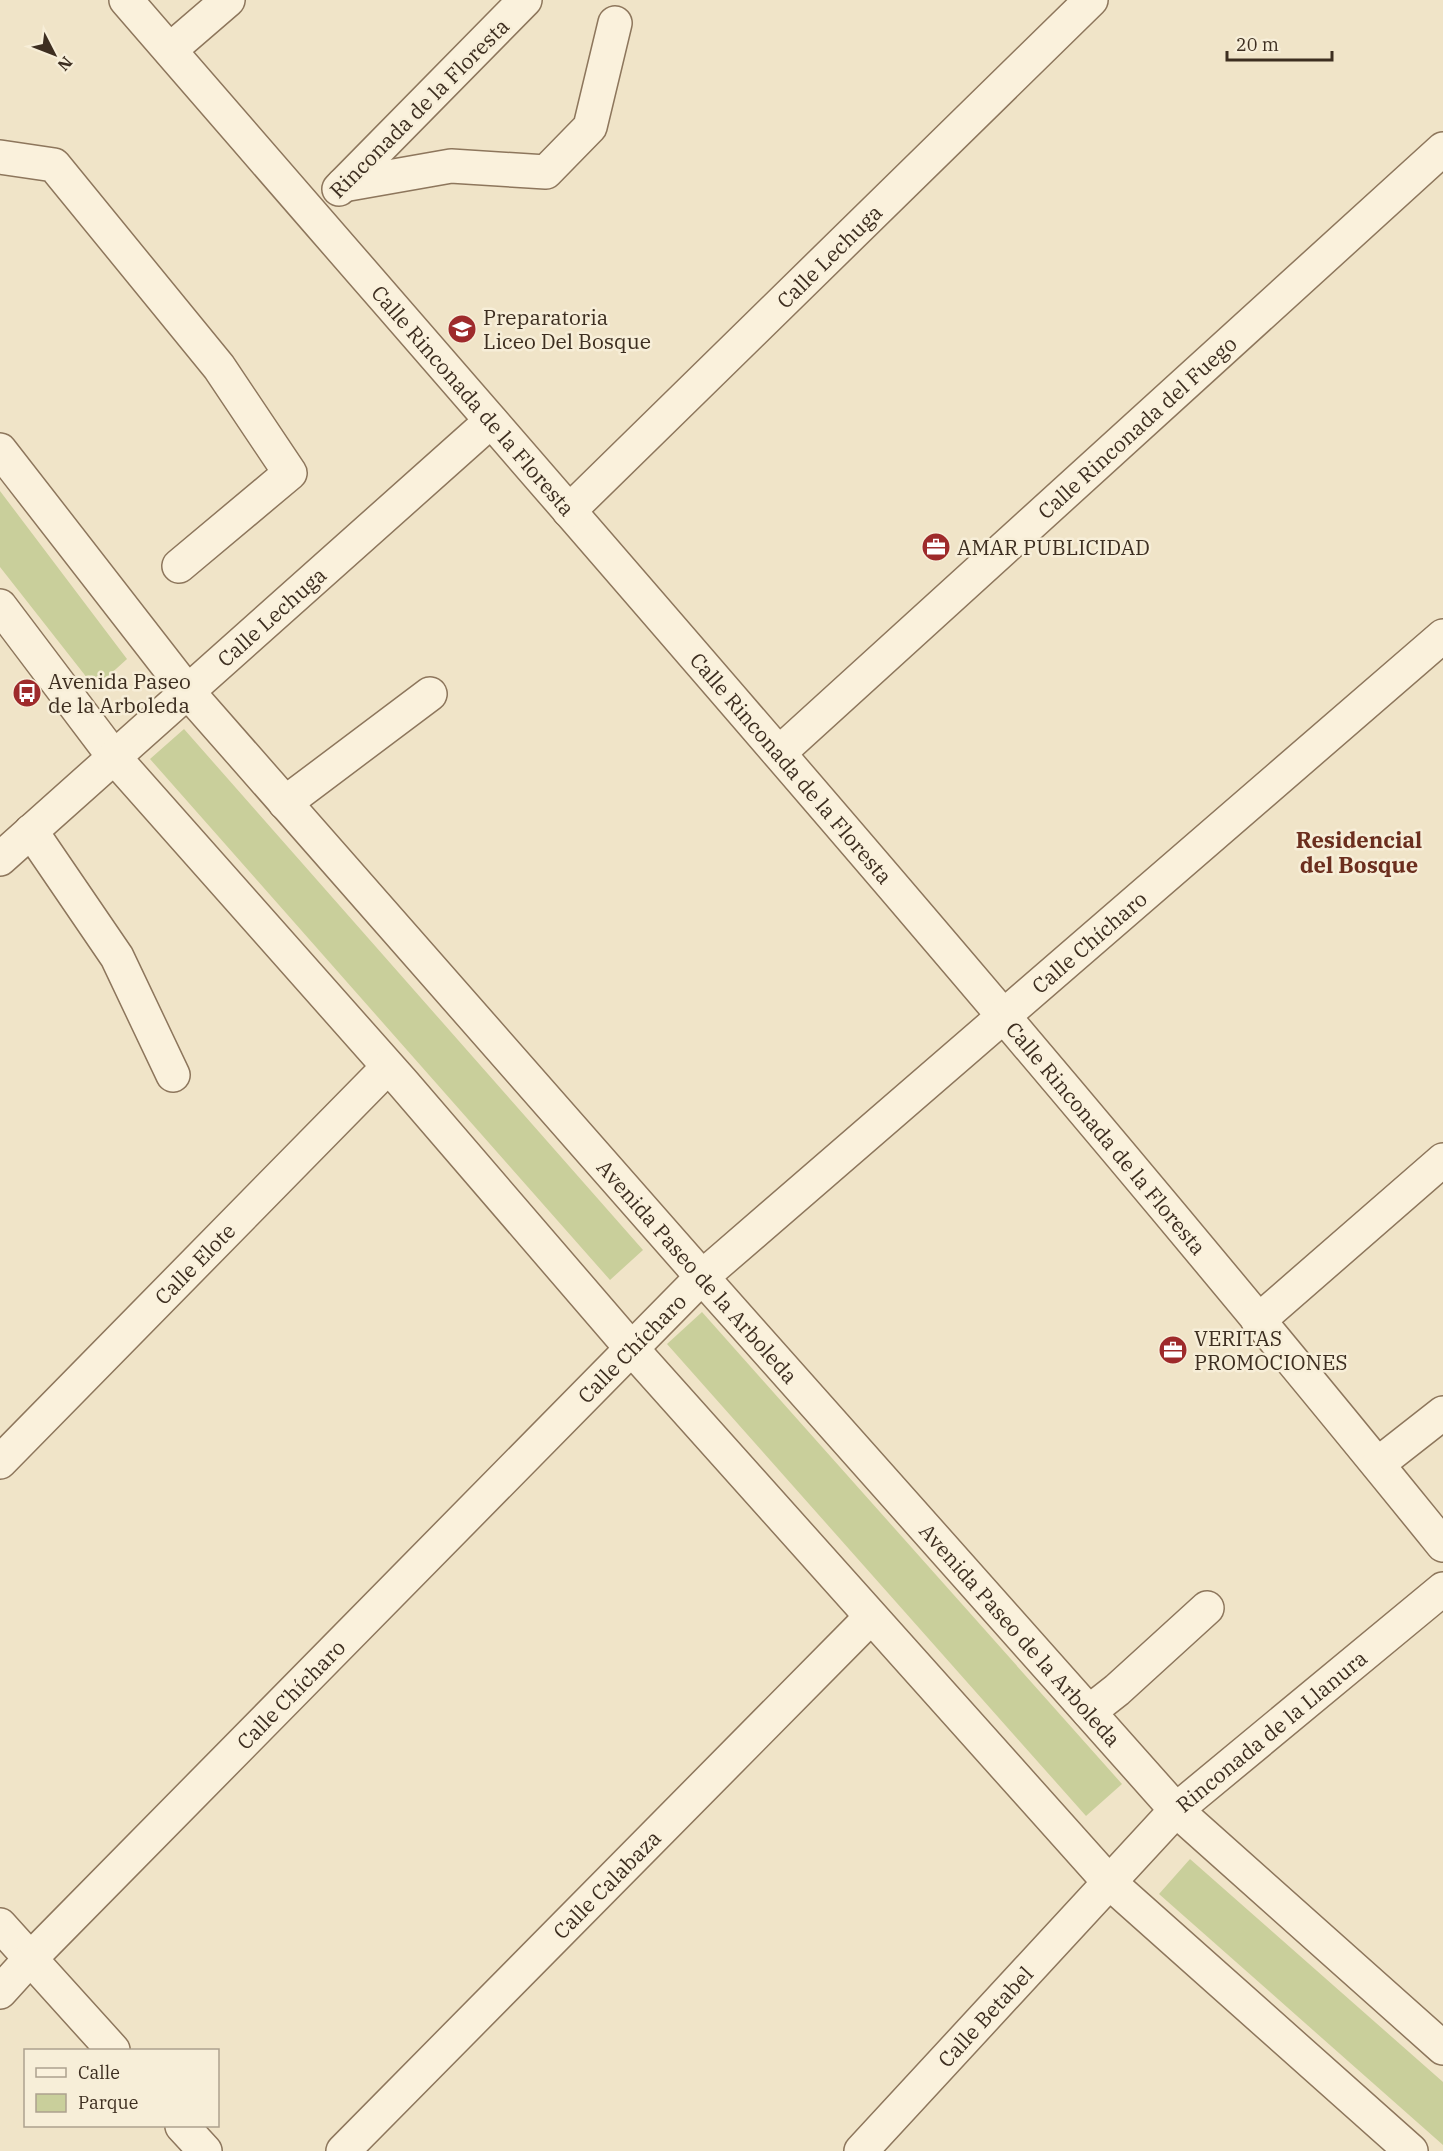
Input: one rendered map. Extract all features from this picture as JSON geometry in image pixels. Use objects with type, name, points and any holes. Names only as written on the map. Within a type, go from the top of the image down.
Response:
[{"type":"street","name":"Calle Rinconada de la Floresta","points":[[126,0],[1004,1017],[1378,1464],[1443,1545]]},
{"type":"street","points":[[170,50],[228,0]]},
{"type":"street","name":"Rinconada de la Floresta","points":[[313,215],[525,0]]},
{"type":"street","name":"Calle Lechuga","points":[[569,511],[1091,0]]},
{"type":"street","points":[[343,184],[451,166],[546,172],[590,127],[615,23]]},
{"type":"street","name":"Calle Rinconada del Fuego","points":[[778,753],[1443,149]]},
{"type":"street","points":[[0,157],[54,165],[219,367],[290,473],[179,566]]},
{"type":"street","name":"Calle Lechuga","points":[[0,859],[491,421]]},
{"type":"street","name":"Avenida Paseo de la Arboleda","points":[[0,450],[188,692],[702,1277],[1176,1810],[1443,2048]]},
{"type":"street","points":[[0,606],[114,756],[632,1348],[1109,1882],[1411,2151]]},
{"type":"street","name":"Calle Chícharo","points":[[0,1992],[702,1277],[1443,636]]},
{"type":"street","points":[[285,803],[430,694]]},
{"type":"street","points":[[31,831],[117,957],[173,1075]]},
{"type":"street","name":"Calle Elote","points":[[0,1462],[388,1067]]},
{"type":"street","points":[[1258,1321],[1443,1160]]},
{"type":"street","points":[[1378,1464],[1443,1413]]},
{"type":"street","name":"Rinconada de la Llanura","points":[[1109,1882],[1176,1810],[1443,1589]]},
{"type":"street","points":[[1089,1712],[1117,1690],[1207,1608]]},
{"type":"street","name":"Calle Calabaza","points":[[343,2151],[871,1617]]},
{"type":"street","name":"Calle Betabel","points":[[861,2151],[1109,1882]]},
{"type":"street","points":[[0,1925],[112,2049]]},
{"type":"street","points":[[183,2127],[205,2151]]},
{"type":"green space","points":[[0,491],[127,659],[95,688],[0,567]]},
{"type":"green space","points":[[184,729],[643,1250],[610,1280],[150,759]]},
{"type":"green space","points":[[702,1312],[1122,1784],[1086,1816],[667,1344]]},
{"type":"green space","points":[[1190,1859],[1443,2082],[1443,2145],[1159,1894]]},
{"type":"place","name":"Preparatoria Liceo Del Bosque","points":[[462,329]]},
{"type":"place","name":"AMAR PUBLICIDAD","points":[[936,547]]},
{"type":"place","name":"Avenida Paseo de la Arboleda","points":[[27,693]]},
{"type":"place","name":"VERITAS PROMOCIONES","points":[[1173,1350]]},
{"type":"district","name":"Residencial del Bosque","points":[[1359,852]]}]
